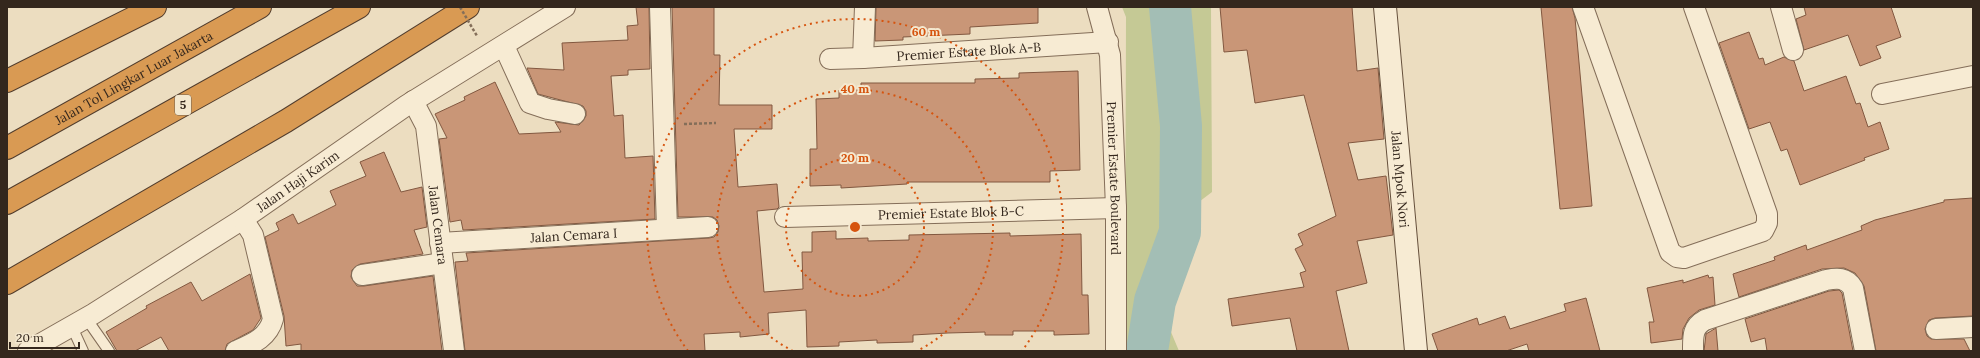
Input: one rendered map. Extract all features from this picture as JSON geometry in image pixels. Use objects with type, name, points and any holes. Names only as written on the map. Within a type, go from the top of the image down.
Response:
[{"type":"highway","points":[[8,82],[155,7]]},
{"type":"highway","name":"Jalan Tol Lingkar Luar Jakarta","points":[[7,148],[260,7]]},
{"type":"highway","name":"5","points":[[7,203],[359,7]]},
{"type":"highway","points":[[7,283],[286,121],[468,7]]},
{"type":"main road","name":"Jalan Mpok Nori","points":[[1384,7],[1416,351]]},
{"type":"street","name":"Jalan Haji Karim","points":[[28,351],[79,322],[243,219],[414,101],[565,7]]},
{"type":"street","points":[[660,7],[667,229]]},
{"type":"street","points":[[863,58],[865,7]]},
{"type":"street","name":"Premier Estate Boulevard","points":[[1097,7],[1108,42],[1110,55],[1116,208],[1116,351]]},
{"type":"street","points":[[1583,7],[1670,252],[1677,257],[1684,258],[1763,231],[1767,223],[1767,214],[1694,7]]},
{"type":"street","points":[[1780,7],[1793,50]]},
{"type":"street","name":"Premier Estate Blok A-B","points":[[830,59],[1108,42]]},
{"type":"street","points":[[504,46],[530,103],[548,109],[575,114]]},
{"type":"street","points":[[1882,94],[1973,76]]},
{"type":"street","name":"Jalan Cemara","points":[[414,101],[426,126],[454,351]]},
{"type":"street","name":"Premier Estate Blok B-C","points":[[785,217],[1116,208]]},
{"type":"street","points":[[236,351],[262,338],[273,319],[252,235],[243,219]]},
{"type":"street","name":"Jalan Cemara I","points":[[440,242],[708,227]]},
{"type":"street","points":[[362,275],[443,263]]},
{"type":"street","points":[[1693,351],[1693,333],[1700,323],[1705,320],[1835,278],[1849,282],[1853,288],[1865,351]]},
{"type":"street","points":[[1936,329],[1973,327]]},
{"type":"lane","points":[[79,322],[83,351]]},
{"type":"lane","points":[[79,322],[109,351]]},
{"type":"path","points":[[460,7],[477,36]]},
{"type":"path","points":[[664,118],[716,123]]},
{"type":"green space","points":[[1122,7],[1211,7],[1212,192],[1187,211],[1171,332],[1179,351],[1125,351],[1126,17]]},
{"type":"building","points":[[636,7],[649,7],[650,69],[628,70],[628,75],[611,76],[614,116],[623,115],[625,158],[653,156],[655,219],[463,230],[461,220],[450,222],[439,139],[447,138],[435,114],[465,100],[464,97],[495,82],[519,134],[561,132],[555,122],[579,125],[586,116],[586,111],[583,106],[538,94],[527,68],[564,70],[562,43],[628,40],[627,26],[638,25]]},
{"type":"building","points":[[672,7],[714,7],[714,55],[720,55],[719,105],[772,105],[772,129],[734,129],[738,187],[777,184],[779,207],[777,209],[757,211],[764,292],[803,289],[802,252],[812,252],[812,232],[836,231],[836,239],[868,238],[868,241],[909,240],[909,235],[1010,233],[1010,236],[1081,234],[1082,295],[1088,295],[1089,334],[1054,335],[1054,331],[1013,331],[1013,335],[985,335],[985,332],[948,333],[913,335],[913,342],[877,343],[877,340],[839,342],[839,346],[807,347],[806,310],[768,313],[769,334],[740,337],[740,332],[704,334],[705,351],[465,351],[455,262],[468,261],[466,253],[709,238],[714,237],[718,232],[719,226],[717,220],[713,217],[678,217]]},
{"type":"building","points":[[876,7],[1038,7],[1038,23],[970,27],[970,34],[903,37],[903,40],[875,41]]},
{"type":"building","points":[[1220,7],[1352,7],[1357,71],[1378,68],[1384,139],[1348,143],[1358,180],[1386,176],[1393,235],[1357,241],[1367,283],[1336,291],[1349,351],[1297,351],[1290,318],[1232,326],[1228,299],[1304,287],[1300,273],[1306,271],[1295,249],[1303,245],[1298,234],[1336,216],[1304,95],[1255,103],[1247,50],[1224,52]]},
{"type":"building","points":[[1541,7],[1572,7],[1575,18],[1592,206],[1560,209]]},
{"type":"building","points":[[1804,7],[1891,7],[1901,37],[1876,46],[1881,58],[1860,66],[1848,35],[1804,50],[1796,19],[1806,15]]},
{"type":"building","points":[[1749,32],[1759,59],[1763,58],[1765,65],[1784,57],[1794,61],[1804,91],[1846,76],[1856,104],[1860,103],[1868,127],[1880,122],[1889,149],[1800,185],[1787,149],[1781,151],[1770,122],[1749,129],[1719,43]]},
{"type":"building","points":[[1078,71],[1080,170],[1050,171],[1050,182],[907,182],[907,184],[841,188],[841,185],[810,186],[810,149],[817,149],[816,99],[839,98],[839,90],[861,90],[861,83],[975,83],[975,79],[1019,78],[1019,73]]},
{"type":"building","points":[[384,152],[401,192],[422,187],[427,227],[414,230],[423,254],[360,264],[352,270],[351,277],[357,286],[364,286],[433,276],[442,351],[301,351],[301,344],[286,346],[284,316],[265,237],[279,230],[276,223],[293,214],[298,224],[336,205],[330,191],[366,176],[360,162]]},
{"type":"building","points":[[1973,198],[1973,316],[1935,318],[1929,320],[1925,329],[1927,336],[1931,339],[1964,339],[1970,351],[1876,351],[1864,286],[1855,273],[1844,268],[1822,269],[1739,297],[1733,274],[1775,260],[1774,257],[1806,245],[1807,250],[1862,230],[1861,226],[1875,220],[1944,202],[1944,200]]},
{"type":"building","points":[[250,274],[261,318],[253,330],[227,344],[225,351],[169,351],[161,337],[135,351],[117,351],[106,332],[147,308],[146,306],[191,282],[202,301]]},
{"type":"building","points":[[1708,275],[1709,278],[1713,277],[1715,305],[1699,310],[1689,318],[1683,329],[1682,339],[1651,343],[1649,322],[1654,322],[1647,288],[1683,280],[1683,283]]},
{"type":"building","points":[[1839,290],[1842,293],[1853,351],[1767,351],[1765,338],[1751,342],[1745,319],[1829,291]]},
{"type":"building","points":[[1586,298],[1600,351],[1529,351],[1527,344],[1506,351],[1438,351],[1432,334],[1477,318],[1479,325],[1505,316],[1510,329],[1566,311],[1564,304]]},
{"type":"building","points":[[1716,328],[1718,351],[1704,351],[1706,334]]},
{"type":"waterway","points":[[1147,351],[1155,301],[1180,232],[1181,126],[1170,7]]}]
